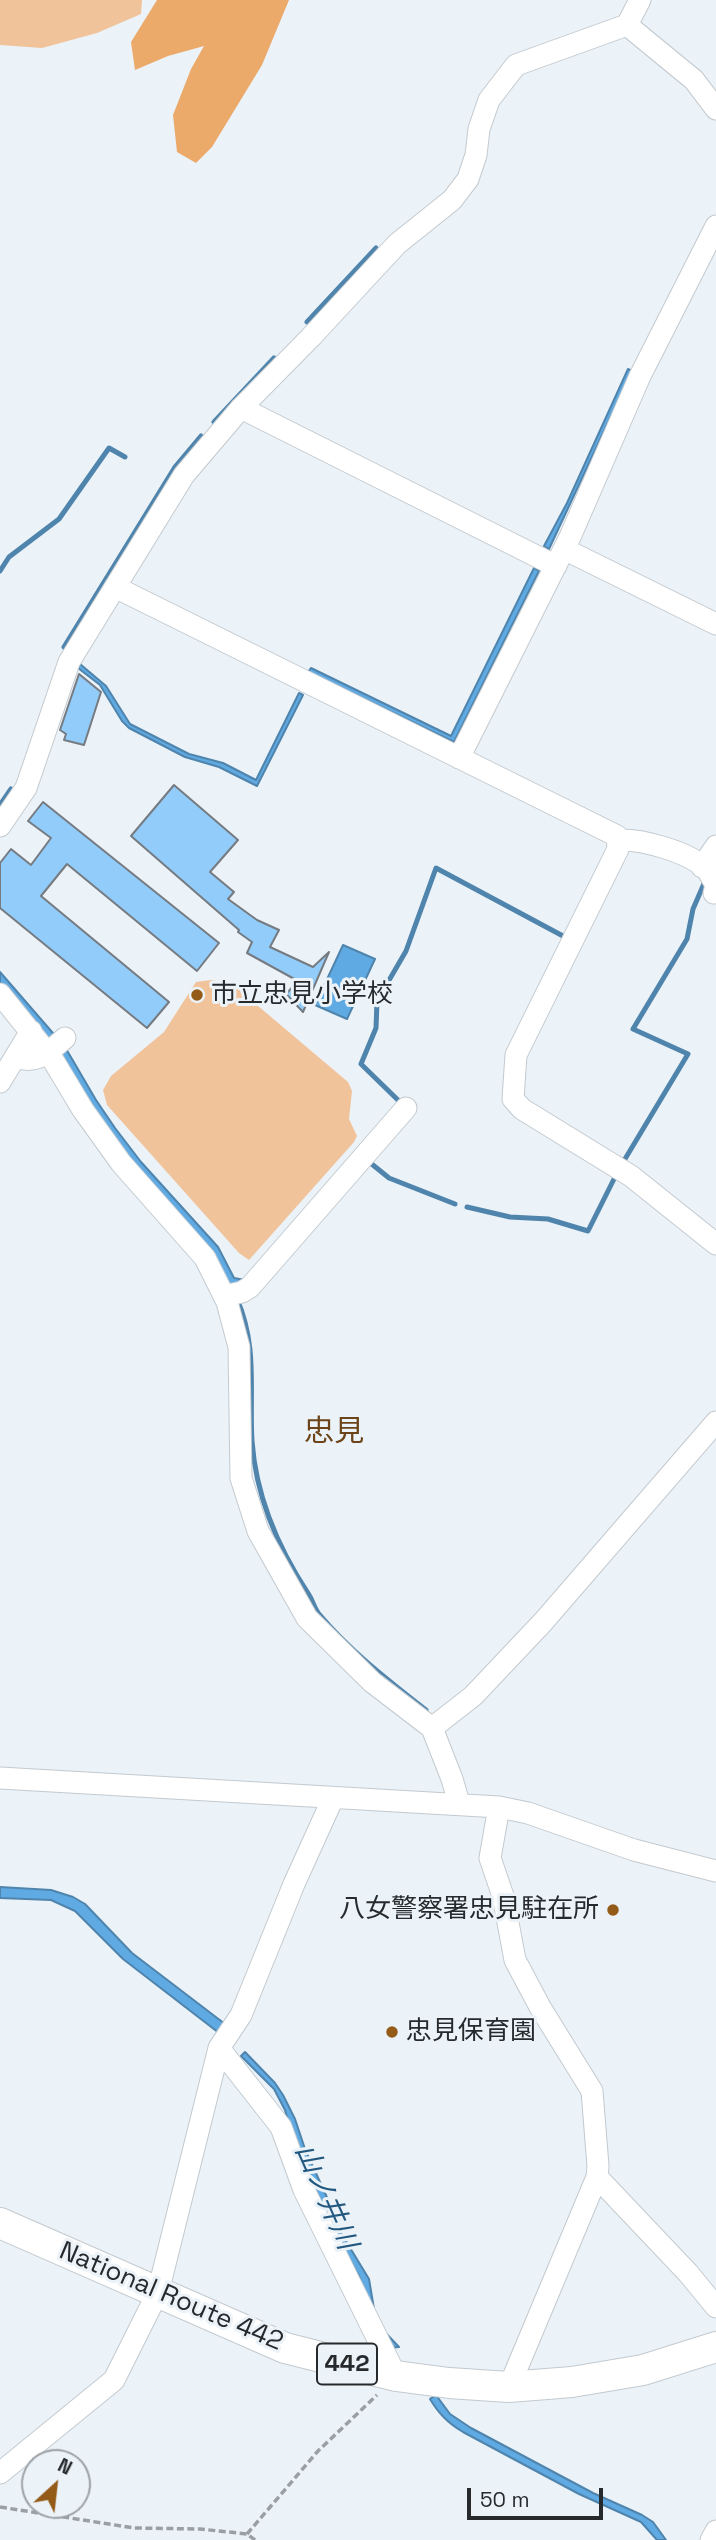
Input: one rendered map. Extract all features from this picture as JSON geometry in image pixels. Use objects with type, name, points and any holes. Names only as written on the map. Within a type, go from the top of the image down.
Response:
[{"type":"highway","name":"National Route 442","points":[[0,2223],[285,2348],[396,2376],[509,2388],[572,2382],[643,2370],[716,2347]]},
{"type":"street","points":[[0,826],[26,788],[69,662],[184,475],[241,408],[397,244],[452,200],[468,179],[489,100],[516,65],[626,25],[640,0]]},
{"type":"street","points":[[626,25],[694,80],[716,108]]},
{"type":"street","points":[[459,758],[560,557],[640,376],[716,226]]},
{"type":"street","points":[[241,408],[560,557],[716,624]]},
{"type":"street","points":[[115,587],[617,836],[618,849],[516,1055],[513,1099],[522,1109],[631,1176],[716,1244]]},
{"type":"street","points":[[618,841],[634,840],[666,849],[702,867],[716,885],[714,893]]},
{"type":"street","points":[[702,867],[716,846]]},
{"type":"street","points":[[0,994],[31,1031],[55,1046],[83,1110],[121,1163],[205,1258],[224,1296],[239,1347],[241,1478],[258,1531],[307,1618],[372,1682],[432,1728],[459,1803]]},
{"type":"street","points":[[0,1082],[31,1031]]},
{"type":"street","points":[[15,1057],[28,1061],[40,1058],[55,1046]]},
{"type":"street","points":[[224,1296],[242,1292],[250,1287],[406,1108]]},
{"type":"street","points":[[432,1728],[473,1696],[543,1622],[716,1423]]},
{"type":"street","points":[[0,1778],[499,1807],[527,1813],[634,1850],[716,1871]]},
{"type":"street","points":[[0,2473],[114,2380],[158,2292],[219,2048],[241,2015],[294,1884],[333,1798]]},
{"type":"street","points":[[499,1807],[490,1858],[503,1896],[515,1960],[540,2007],[592,2091],[597,2177],[509,2388]]},
{"type":"street","points":[[219,2048],[281,2127],[304,2190],[396,2376]]},
{"type":"street","points":[[597,2177],[688,2273],[716,2307]]},
{"type":"street","points":[[711,2540],[716,2530]]},
{"type":"path","points":[[247,2534],[318,2451],[396,2376]]},
{"type":"path","points":[[0,2507],[134,2528],[200,2529],[247,2534],[256,2540]]},
{"type":"shaded area","points":[[0,0],[142,0],[141,14],[97,33],[42,48],[0,45]]},
{"type":"shaded area","points":[[157,0],[289,0],[262,65],[212,147],[196,163],[177,152],[173,115],[191,69],[204,46],[168,56],[135,70],[131,42]]},
{"type":"shaded area","points":[[211,980],[232,984],[348,1082],[352,1091],[349,1119],[357,1136],[354,1142],[249,1260],[239,1253],[107,1105],[103,1090],[111,1076],[164,1032],[196,982]]},
{"type":"water","points":[[628,369],[632,371],[549,549],[544,546],[567,503]]},
{"type":"water","points":[[534,568],[539,571],[454,742],[308,672],[311,668],[451,736]]},
{"type":"water","points":[[80,664],[106,686],[130,724],[189,754],[223,763],[256,780],[299,693],[303,695],[257,786],[219,767],[185,757],[129,728],[100,685],[78,668]]},
{"type":"water","points":[[343,945],[375,959],[347,1019],[315,1005]]},
{"type":"water","points":[[0,972],[65,1047],[96,1100],[141,1162],[218,1247],[234,1278],[245,1280],[229,1290],[113,1139],[21,1009],[0,984]]},
{"type":"water","points":[[0,1887],[51,1890],[85,1904],[132,1953],[225,2024],[219,2033],[123,1959],[75,1911],[51,1900],[0,1898]]},
{"type":"water","name":"山ノ井川","points":[[245,2052],[283,2095],[341,2233],[369,2279],[374,2309],[381,2328],[399,2347],[389,2348],[359,2276],[334,2232],[298,2155],[285,2110],[274,2089],[241,2056]]},
{"type":"water","points":[[436,2395],[450,2414],[471,2428],[593,2493],[642,2515],[653,2522],[666,2540],[657,2540],[641,2522],[579,2494],[463,2432],[448,2422],[437,2409],[430,2399]]},
{"type":"building","points":[[79,674],[101,692],[84,745],[64,740],[66,734],[60,730]]},
{"type":"building","points":[[174,785],[238,840],[210,872],[234,892],[228,899],[257,920],[279,930],[270,947],[313,967],[329,952],[303,1012],[286,994],[298,981],[247,953],[252,942],[131,836]]},
{"type":"building","points":[[43,802],[219,943],[197,971],[67,864],[41,896],[169,1002],[147,1028],[0,908],[0,863],[11,849],[31,865],[51,838],[28,821]]},
{"type":"waterway","points":[[307,322],[376,248]]},
{"type":"waterway","points":[[214,422],[274,358]]},
{"type":"waterway","points":[[64,647],[175,467],[201,436]]},
{"type":"waterway","points":[[0,571],[9,557],[59,519],[109,448],[125,457]]},
{"type":"waterway","points":[[0,805],[11,789]]},
{"type":"waterway","points":[[402,1104],[361,1064],[376,1028],[377,1001],[406,951],[436,868],[563,936]]},
{"type":"waterway","points":[[625,1159],[688,1054],[633,1029],[687,939],[693,909],[706,879]]},
{"type":"waterway","points":[[368,1161],[389,1178],[455,1204]]},
{"type":"waterway","points":[[467,1207],[510,1217],[548,1219],[588,1231],[616,1175]]},
{"type":"waterway","points":[[237,1299],[244,1317],[250,1352],[254,1462],[270,1522],[278,1541],[319,1614],[331,1628],[384,1677],[426,1710]]},
{"type":"place","name":"市立忠見小学校","points":[[197,995]]},
{"type":"place","name":"八女警察署忠見駐在所","points":[[613,1910]]},
{"type":"place","name":"忠見保育園","points":[[392,2032]]},
{"type":"district","name":"忠見","points":[[334,1433]]}]
